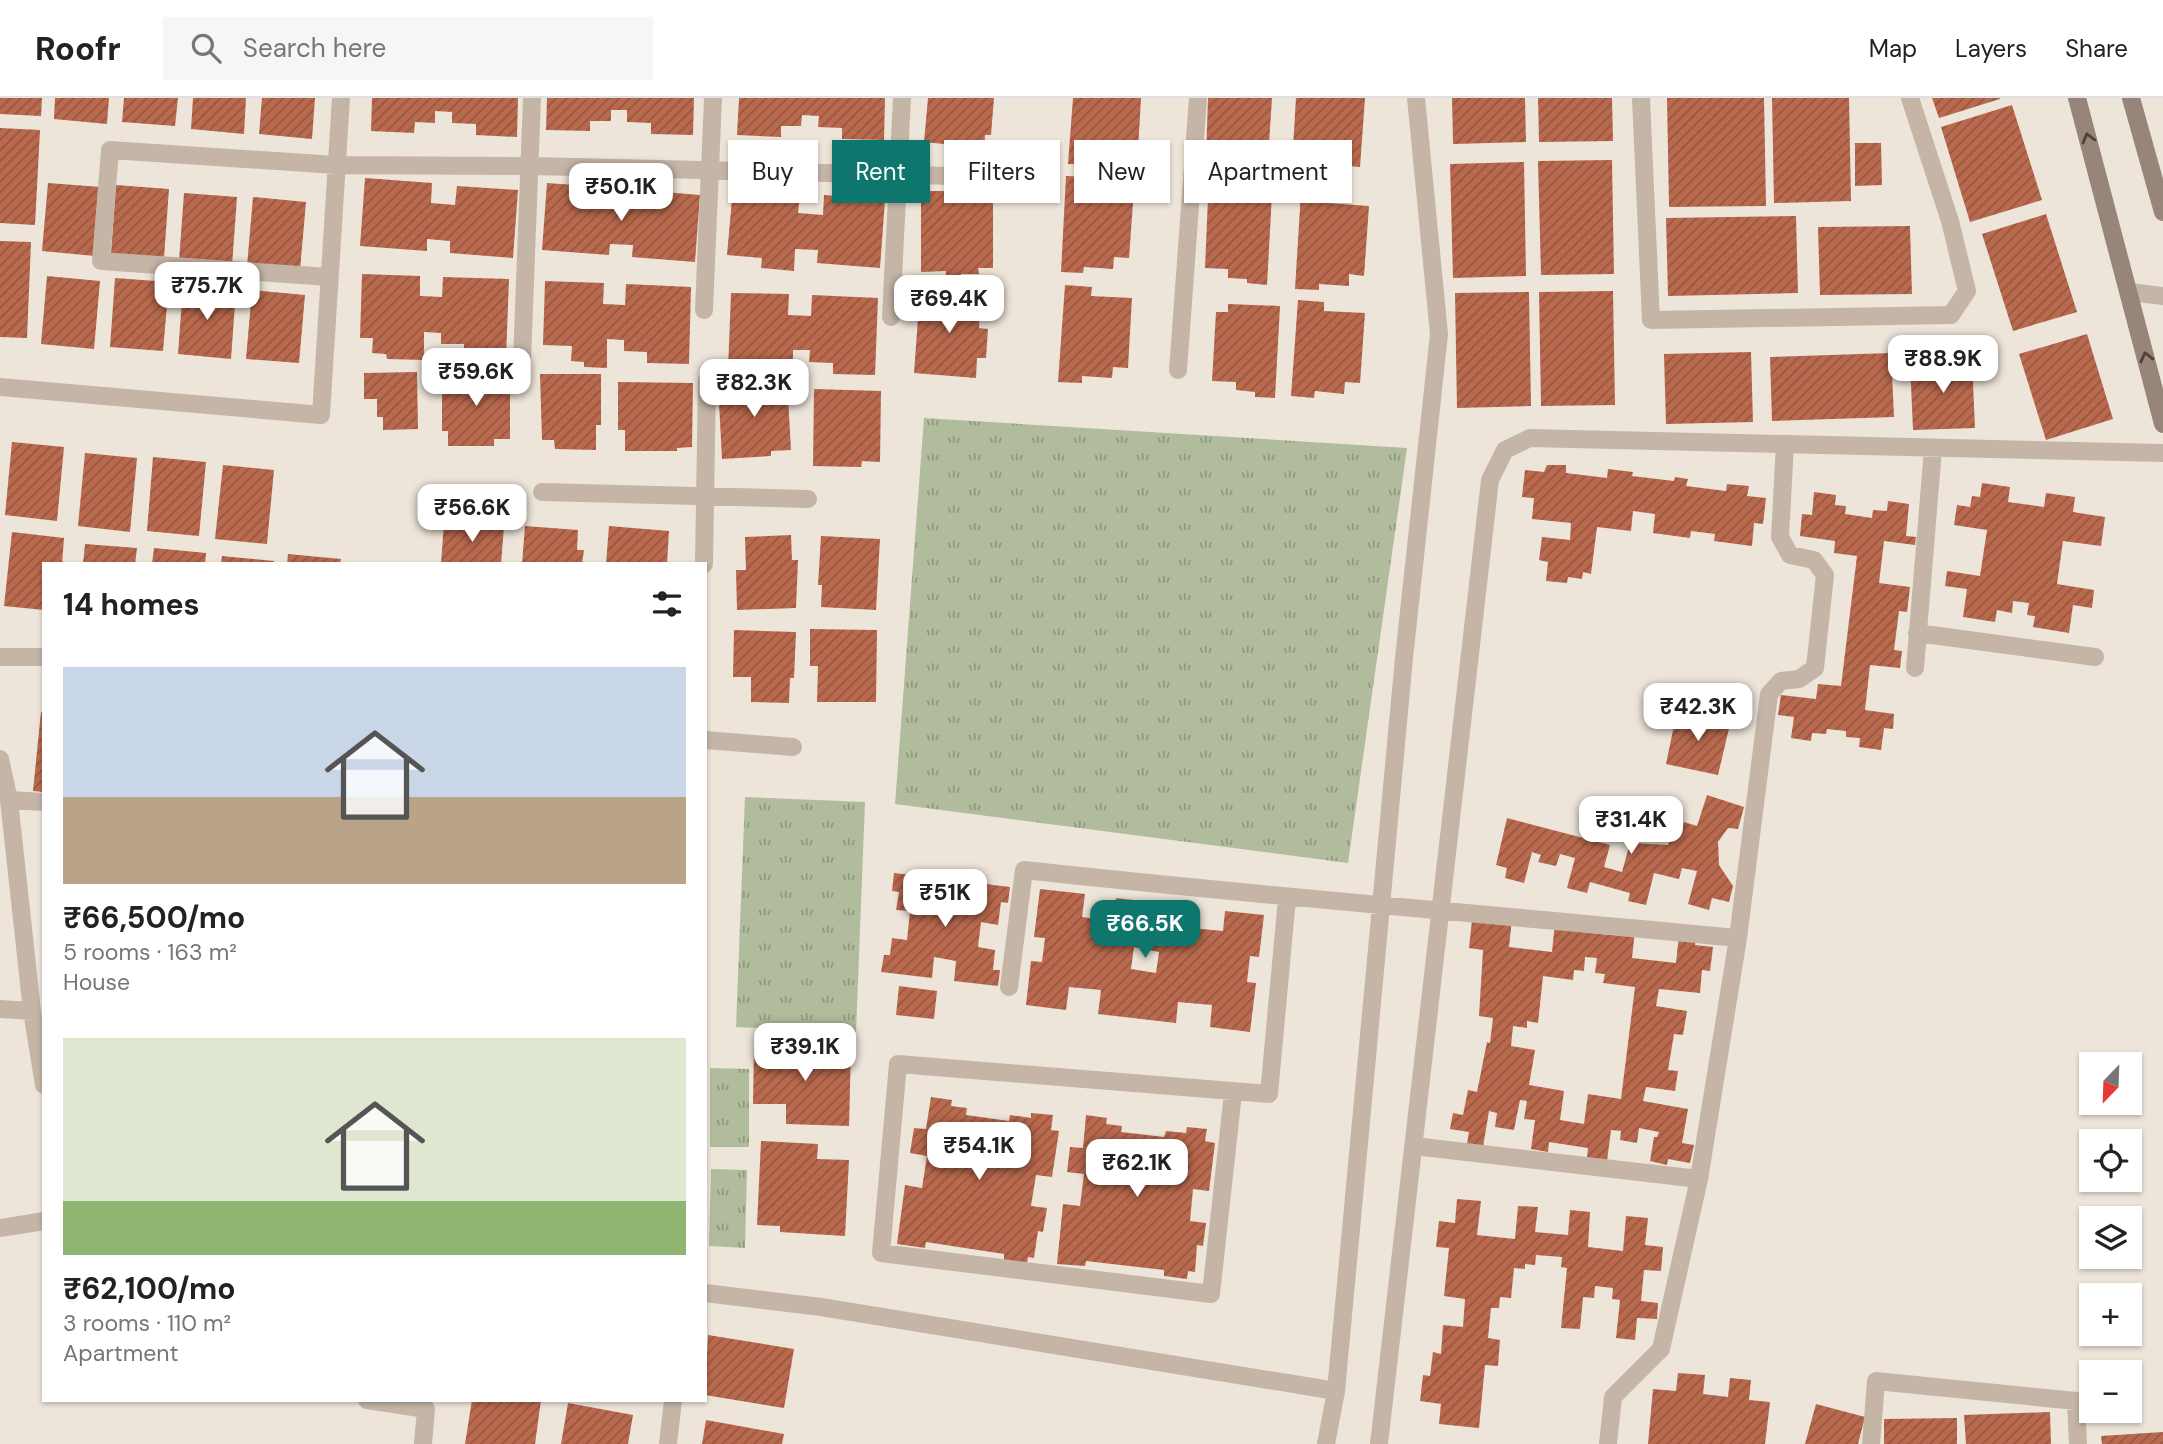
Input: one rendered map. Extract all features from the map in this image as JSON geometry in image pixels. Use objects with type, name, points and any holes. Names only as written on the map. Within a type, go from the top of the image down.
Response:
[{"type":"street","points":[[0,387],[321,415],[341,98]]},
{"type":"street","points":[[522,360],[532,98]]},
{"type":"street","points":[[704,310],[713,98]]},
{"type":"street","points":[[900,140],[902,98]]},
{"type":"street","points":[[1178,370],[1198,98]]},
{"type":"street","points":[[1326,1444],[1336,1391],[1380,905],[1439,334],[1416,98]]},
{"type":"street","points":[[1641,98],[1651,320],[1951,315],[1967,291],[1950,221],[1910,98]]},
{"type":"street","points":[[2077,98],[2163,424]]},
{"type":"street","points":[[2131,98],[2163,212]]},
{"type":"street","points":[[329,277],[101,261],[110,150],[336,165],[832,173]]},
{"type":"street","points":[[891,317],[897,203]]},
{"type":"street","points":[[2130,292],[2163,296]]},
{"type":"street","points":[[704,562],[707,380]]},
{"type":"street","points":[[1379,1444],[1490,480],[1505,450],[1530,438],[2163,453]]},
{"type":"street","points":[[1608,1444],[1613,1396],[1661,1349],[1699,1179],[1738,938],[1769,694],[1780,681],[1799,679],[1815,668],[1825,575],[1814,560],[1790,555],[1780,537],[1785,444]]},
{"type":"street","points":[[1915,668],[1933,449]]},
{"type":"street","points":[[542,492],[705,494],[807,499]]},
{"type":"street","points":[[1917,633],[2095,657]]},
{"type":"street","points":[[0,657],[42,657]]},
{"type":"street","points":[[707,740],[793,747]]},
{"type":"street","points":[[0,759],[9,800],[32,1011],[42,1073]]},
{"type":"street","points":[[9,800],[42,802]]},
{"type":"street","points":[[1009,988],[1024,870],[1287,899],[1441,909],[1738,938]]},
{"type":"street","points":[[1233,1093],[1212,1294],[881,1253],[898,1065],[1269,1094],[1287,899]]},
{"type":"street","points":[[0,1009],[32,1011]]},
{"type":"street","points":[[1414,1146],[1699,1179]]},
{"type":"street","points":[[0,1228],[42,1221]]},
{"type":"street","points":[[707,1293],[821,1307],[1336,1391]]},
{"type":"street","points":[[1871,1444],[1876,1381],[2077,1401],[2078,1444]]},
{"type":"street","points":[[380,1402],[426,1409],[423,1444]]},
{"type":"street","points":[[668,1444],[673,1402]]},
{"type":"green space","points":[[924,418],[1407,448],[1348,863],[895,804]]},
{"type":"green space","points":[[745,797],[865,802],[856,1032],[736,1027]]},
{"type":"green space","points":[[710,1068],[749,1069],[749,1147],[710,1147]]},
{"type":"green space","points":[[711,1169],[747,1170],[745,1248],[709,1246]]},
{"type":"building","points":[[0,98],[42,98],[41,116],[0,114]]},
{"type":"building","points":[[55,98],[109,98],[107,124],[54,119]]},
{"type":"building","points":[[124,98],[178,98],[175,126],[122,122]]},
{"type":"building","points":[[193,98],[246,98],[244,134],[191,129]]},
{"type":"building","points":[[262,98],[315,98],[312,139],[259,134]]},
{"type":"building","points":[[372,98],[518,98],[517,137],[476,135],[476,124],[452,123],[452,112],[435,111],[435,123],[415,122],[414,133],[371,131]]},
{"type":"building","points":[[547,98],[694,98],[693,135],[651,134],[651,123],[627,122],[627,110],[611,110],[611,121],[590,121],[590,131],[546,130]]},
{"type":"building","points":[[739,98],[885,98],[884,140],[842,139],[842,128],[818,127],[819,116],[802,115],[801,126],[781,126],[781,137],[737,135]]},
{"type":"building","points":[[928,98],[994,98],[991,135],[985,135],[985,140],[944,140],[944,144],[924,140]]},
{"type":"building","points":[[1073,98],[1141,98],[1139,140],[1074,140],[1074,164],[1068,164]]},
{"type":"building","points":[[1208,98],[1272,98],[1269,140],[1207,140]]},
{"type":"building","points":[[1296,98],[1365,98],[1360,167],[1352,166],[1352,140],[1293,140]]},
{"type":"building","points":[[1452,98],[1525,98],[1526,142],[1453,144]]},
{"type":"building","points":[[1538,98],[1612,98],[1613,141],[1539,142]]},
{"type":"building","points":[[1667,98],[1764,98],[1766,206],[1669,207]]},
{"type":"building","points":[[1772,98],[1849,98],[1851,201],[1774,203]]},
{"type":"building","points":[[1932,98],[2000,98],[2000,99],[1939,118]]},
{"type":"building","points":[[2012,105],[2042,200],[1970,222],[1941,127]]},
{"type":"building","points":[[0,128],[40,130],[35,225],[0,223]]},
{"type":"building","points":[[1855,143],[1881,143],[1882,185],[1855,186]]},
{"type":"building","points":[[1612,160],[1614,274],[1541,275],[1538,161]]},
{"type":"building","points":[[1524,162],[1526,276],[1453,278],[1450,164]]},
{"type":"building","points":[[1066,176],[1074,176],[1074,203],[1133,203],[1129,258],[1114,257],[1113,269],[1084,267],[1083,273],[1061,272]]},
{"type":"building","points":[[365,178],[432,183],[431,203],[455,205],[457,186],[518,190],[513,258],[450,253],[450,241],[427,239],[427,251],[360,246]]},
{"type":"building","points":[[48,183],[101,187],[95,256],[42,251]]},
{"type":"building","points":[[547,183],[615,188],[613,208],[638,209],[639,190],[700,195],[695,262],[632,257],[633,245],[610,244],[609,255],[542,250]]},
{"type":"building","points":[[116,185],[169,189],[164,258],[111,254]]},
{"type":"building","points":[[930,191],[944,191],[944,203],[993,203],[993,268],[978,268],[979,274],[961,274],[961,283],[945,283],[946,271],[921,272],[921,203],[930,203]]},
{"type":"building","points":[[184,193],[237,197],[232,266],[179,261]]},
{"type":"building","points":[[824,195],[832,196],[832,203],[885,203],[880,268],[817,263],[818,250],[795,249],[794,271],[761,268],[762,258],[727,255],[732,203],[799,203],[798,213],[823,215]]},
{"type":"building","points":[[253,197],[306,202],[300,270],[247,266]]},
{"type":"building","points":[[1208,203],[1272,203],[1267,285],[1247,283],[1247,279],[1228,278],[1228,269],[1205,268]]},
{"type":"building","points":[[1300,203],[1369,206],[1364,276],[1349,274],[1349,286],[1319,284],[1319,290],[1295,289]]},
{"type":"building","points":[[2046,214],[2077,312],[2013,331],[1982,234]]},
{"type":"building","points":[[1796,216],[1798,293],[1668,296],[1666,218]]},
{"type":"building","points":[[1910,226],[1912,294],[1820,295],[1818,227]]},
{"type":"building","points":[[0,241],[31,242],[27,338],[0,337]]},
{"type":"building","points":[[362,274],[420,276],[420,296],[442,297],[443,277],[509,279],[506,358],[464,356],[464,344],[441,344],[441,333],[424,332],[424,360],[387,359],[386,354],[372,353],[373,338],[360,338]]},
{"type":"building","points":[[47,276],[100,281],[94,349],[41,344]]},
{"type":"building","points":[[115,278],[169,282],[163,351],[110,347]]},
{"type":"building","points":[[545,281],[604,283],[603,304],[625,305],[626,284],[691,287],[689,364],[647,363],[647,352],[624,351],[624,340],[607,339],[607,368],[584,367],[584,362],[571,361],[572,346],[543,345]]},
{"type":"building","points":[[1065,285],[1092,287],[1091,296],[1132,298],[1128,368],[1113,367],[1112,378],[1082,376],[1082,383],[1058,382]]},
{"type":"building","points":[[183,286],[236,290],[231,359],[178,354]]},
{"type":"building","points":[[252,290],[305,295],[299,363],[246,359]]},
{"type":"building","points":[[920,291],[981,295],[979,328],[988,329],[986,358],[977,358],[976,378],[914,373]]},
{"type":"building","points":[[1613,291],[1615,405],[1541,406],[1539,292]]},
{"type":"building","points":[[1529,292],[1531,406],[1457,408],[1455,293]]},
{"type":"building","points":[[731,293],[789,294],[788,315],[811,316],[812,295],[878,298],[875,375],[833,374],[833,363],[809,362],[810,350],[793,350],[793,361],[772,361],[772,371],[728,370]]},
{"type":"building","points":[[1298,300],[1324,302],[1324,311],[1365,313],[1360,383],[1345,382],[1344,394],[1315,391],[1314,398],[1291,396]]},
{"type":"building","points":[[1228,304],[1280,306],[1275,398],[1255,397],[1255,392],[1236,390],[1236,382],[1212,381],[1216,312],[1228,312]]},
{"type":"building","points":[[2087,334],[2113,419],[2046,440],[2019,354]]},
{"type":"building","points":[[1751,352],[1753,422],[1666,424],[1664,354]]},
{"type":"building","points":[[1891,353],[1894,417],[1772,421],[1770,357]]},
{"type":"building","points":[[1972,360],[1975,428],[1913,430],[1910,363]]},
{"type":"building","points":[[417,372],[418,429],[383,430],[383,417],[377,417],[377,399],[364,399],[364,373]]},
{"type":"building","points":[[442,373],[510,373],[510,439],[494,439],[494,446],[448,446],[448,431],[442,431]]},
{"type":"building","points":[[540,374],[601,374],[601,425],[596,425],[596,450],[555,449],[554,440],[542,440]]},
{"type":"building","points":[[787,380],[791,450],[771,451],[771,456],[722,459],[718,384]]},
{"type":"building","points":[[618,382],[693,383],[692,447],[677,448],[677,451],[625,451],[625,430],[618,430]]},
{"type":"building","points":[[814,389],[881,391],[880,462],[862,461],[861,467],[813,466]]},
{"type":"building","points":[[12,442],[64,447],[57,521],[5,515]]},
{"type":"building","points":[[85,453],[137,458],[130,532],[78,526]]},
{"type":"building","points":[[153,457],[206,462],[199,536],[147,531]]},
{"type":"building","points":[[223,465],[274,470],[267,544],[215,539]]},
{"type":"building","points":[[1547,465],[1566,465],[1566,473],[1607,478],[1608,469],[1633,472],[1632,476],[1674,481],[1675,477],[1688,479],[1686,486],[1726,491],[1727,484],[1749,486],[1747,496],[1766,498],[1763,524],[1754,523],[1752,546],[1714,541],[1715,534],[1691,531],[1690,538],[1653,533],[1655,514],[1633,511],[1631,531],[1597,527],[1591,574],[1583,572],[1582,579],[1568,577],[1567,583],[1546,581],[1548,562],[1539,560],[1542,537],[1570,540],[1571,523],[1532,519],[1534,498],[1522,497],[1525,470],[1544,472]]},
{"type":"building","points":[[1982,483],[2010,487],[2008,502],[2044,507],[2046,493],[2075,497],[2073,512],[2105,517],[2101,546],[2063,541],[2057,584],[2094,590],[2092,608],[2073,605],[2069,633],[2033,627],[2035,616],[2027,615],[2029,603],[2013,601],[2012,613],[1997,610],[1995,622],[1963,617],[1967,589],[1945,586],[1947,571],[1980,576],[1987,530],[1954,525],[1957,505],[1970,507],[1972,496],[1980,497]]},
{"type":"building","points":[[1814,492],[1836,495],[1835,505],[1846,506],[1845,514],[1872,518],[1873,510],[1887,511],[1888,501],[1909,504],[1906,536],[1916,537],[1915,545],[1884,541],[1879,583],[1910,587],[1907,612],[1899,611],[1894,650],[1902,651],[1900,668],[1870,665],[1865,710],[1894,714],[1893,729],[1884,728],[1881,750],[1859,747],[1860,738],[1846,737],[1846,731],[1827,729],[1826,734],[1812,733],[1811,741],[1791,738],[1794,717],[1778,715],[1781,695],[1816,699],[1818,684],[1841,686],[1857,556],[1834,553],[1835,541],[1800,536],[1802,514],[1812,515]]},
{"type":"building","points":[[444,522],[504,527],[501,562],[441,562]]},
{"type":"building","points":[[525,526],[578,530],[577,550],[584,550],[582,562],[522,562]]},
{"type":"building","points":[[609,526],[669,531],[667,562],[606,562]]},
{"type":"building","points":[[12,532],[64,538],[62,562],[42,562],[42,610],[4,606]]},
{"type":"building","points":[[791,535],[792,560],[798,560],[796,608],[737,610],[736,570],[746,570],[745,537]]},
{"type":"building","points":[[821,536],[880,539],[876,610],[821,607],[822,585],[818,585]]},
{"type":"building","points":[[85,544],[137,548],[135,562],[83,562]]},
{"type":"building","points":[[154,548],[206,553],[205,562],[152,562]]},
{"type":"building","points":[[288,554],[341,559],[340,562],[287,562]]},
{"type":"building","points":[[222,556],[274,561],[274,562],[221,562]]},
{"type":"building","points":[[810,629],[877,630],[876,702],[817,702],[818,666],[810,666]]},
{"type":"building","points":[[734,630],[796,632],[794,678],[790,678],[789,703],[751,702],[751,677],[733,677]]},
{"type":"building","points":[[1677,711],[1730,724],[1718,775],[1666,764]]},
{"type":"building","points":[[41,712],[42,712],[42,792],[33,791]]},
{"type":"building","points":[[1707,795],[1744,807],[1738,829],[1728,828],[1718,842],[1719,865],[1733,886],[1729,902],[1712,898],[1709,910],[1688,904],[1697,871],[1682,868],[1679,879],[1654,873],[1646,905],[1628,901],[1630,893],[1590,882],[1587,893],[1567,888],[1575,858],[1560,854],[1556,866],[1538,862],[1541,855],[1532,852],[1524,883],[1505,878],[1507,868],[1496,865],[1507,818],[1610,845],[1604,867],[1622,872],[1630,843],[1668,845],[1673,833],[1680,835],[1684,822],[1697,826]]},
{"type":"building","points":[[894,873],[944,879],[941,898],[958,901],[961,881],[1010,887],[1008,903],[1001,902],[998,925],[981,922],[978,947],[995,950],[993,970],[1000,970],[998,986],[954,981],[956,961],[934,957],[932,978],[881,972],[884,955],[890,955],[892,938],[907,940],[910,911],[896,910],[899,892],[892,891]]},
{"type":"building","points":[[1040,889],[1085,894],[1082,917],[1113,921],[1116,898],[1193,907],[1191,928],[1223,931],[1225,911],[1264,915],[1259,957],[1250,956],[1247,982],[1256,983],[1250,1032],[1210,1027],[1212,1005],[1178,1002],[1176,1023],[1098,1014],[1101,990],[1069,987],[1066,1010],[1026,1005],[1031,961],[1042,962],[1045,938],[1034,937]],"holes":[[[1134,947],[1159,952],[1156,973],[1131,969]]]},
{"type":"building","points":[[1512,919],[1509,947],[1552,952],[1555,922],[1574,931],[1611,935],[1611,928],[1635,930],[1632,958],[1676,963],[1679,935],[1696,937],[1695,945],[1713,947],[1710,971],[1702,970],[1700,993],[1659,989],[1656,1006],[1687,1011],[1683,1035],[1674,1034],[1668,1070],[1678,1071],[1675,1091],[1646,1087],[1643,1101],[1688,1109],[1682,1143],[1694,1145],[1690,1163],[1668,1159],[1667,1165],[1650,1161],[1654,1137],[1657,1137],[1659,1132],[1639,1128],[1637,1143],[1620,1140],[1621,1131],[1611,1130],[1607,1161],[1587,1158],[1588,1148],[1549,1142],[1548,1152],[1531,1149],[1535,1120],[1524,1119],[1527,1101],[1520,1100],[1514,1130],[1495,1127],[1497,1113],[1489,1111],[1483,1147],[1467,1144],[1469,1132],[1450,1129],[1453,1113],[1463,1115],[1468,1090],[1477,1092],[1487,1042],[1490,1043],[1493,1018],[1479,1016],[1483,950],[1469,948],[1472,920]],"holes":[[[1585,957],[1597,958],[1595,973],[1605,974],[1603,983],[1635,987],[1621,1099],[1588,1094],[1584,1124],[1560,1120],[1564,1091],[1529,1085],[1535,1050],[1511,1046],[1513,1026],[1527,1028],[1527,1021],[1538,1023],[1543,976],[1573,980],[1574,970],[1584,971]]]},
{"type":"building","points":[[899,986],[937,991],[934,1019],[896,1015]]},
{"type":"building","points":[[754,1046],[851,1049],[849,1126],[786,1124],[786,1104],[753,1104]]},
{"type":"building","points":[[931,1097],[952,1100],[951,1106],[967,1108],[966,1115],[1009,1121],[1010,1115],[1031,1118],[1031,1113],[1053,1115],[1051,1130],[1059,1131],[1052,1177],[1036,1175],[1031,1206],[1047,1208],[1043,1232],[1038,1231],[1034,1258],[1028,1257],[1027,1263],[1004,1260],[1004,1254],[926,1242],[925,1248],[897,1244],[905,1185],[922,1188],[927,1156],[910,1153],[914,1128],[926,1129]]},
{"type":"building","points":[[1086,1115],[1107,1118],[1106,1124],[1122,1126],[1121,1132],[1164,1137],[1166,1131],[1186,1133],[1187,1127],[1207,1129],[1205,1141],[1215,1143],[1209,1191],[1193,1189],[1190,1221],[1206,1223],[1203,1246],[1197,1245],[1195,1272],[1188,1271],[1187,1279],[1164,1276],[1164,1270],[1086,1261],[1085,1266],[1057,1264],[1063,1204],[1080,1206],[1084,1174],[1067,1172],[1070,1147],[1083,1148]]},
{"type":"building","points":[[761,1141],[818,1144],[817,1159],[849,1160],[845,1236],[780,1232],[780,1226],[757,1225]]},
{"type":"building","points":[[1457,1199],[1481,1201],[1477,1235],[1515,1239],[1518,1206],[1538,1207],[1535,1232],[1568,1235],[1570,1210],[1590,1212],[1588,1247],[1623,1251],[1626,1216],[1648,1218],[1645,1245],[1663,1247],[1661,1271],[1644,1270],[1641,1301],[1658,1303],[1657,1319],[1637,1318],[1635,1340],[1616,1338],[1620,1300],[1612,1299],[1613,1288],[1595,1286],[1594,1298],[1583,1297],[1580,1329],[1561,1328],[1567,1268],[1561,1267],[1562,1257],[1536,1255],[1535,1265],[1525,1264],[1525,1269],[1514,1268],[1511,1298],[1500,1297],[1499,1308],[1491,1308],[1488,1338],[1500,1340],[1498,1366],[1485,1365],[1479,1428],[1439,1424],[1441,1404],[1420,1401],[1423,1375],[1430,1376],[1433,1352],[1441,1354],[1443,1325],[1463,1327],[1465,1299],[1444,1296],[1449,1248],[1436,1247],[1439,1221],[1455,1223]]},
{"type":"building","points":[[708,1335],[794,1349],[784,1408],[707,1395]]},
{"type":"building","points":[[1678,1373],[1705,1375],[1703,1394],[1728,1397],[1730,1378],[1751,1380],[1749,1400],[1770,1402],[1765,1444],[1648,1444],[1653,1389],[1676,1391]]},
{"type":"building","points":[[472,1402],[541,1402],[535,1444],[465,1444]]},
{"type":"building","points":[[568,1403],[633,1415],[628,1444],[561,1444]]},
{"type":"building","points":[[1816,1404],[1865,1417],[1858,1444],[1805,1444]]},
{"type":"building","points":[[2050,1412],[2051,1444],[1966,1444],[1964,1415]]},
{"type":"building","points":[[1957,1418],[1957,1444],[1884,1444],[1884,1419]]},
{"type":"building","points":[[706,1420],[784,1434],[782,1444],[702,1444]]},
{"type":"building","points":[[2163,1432],[2163,1444],[2102,1444],[2101,1436]]}]
